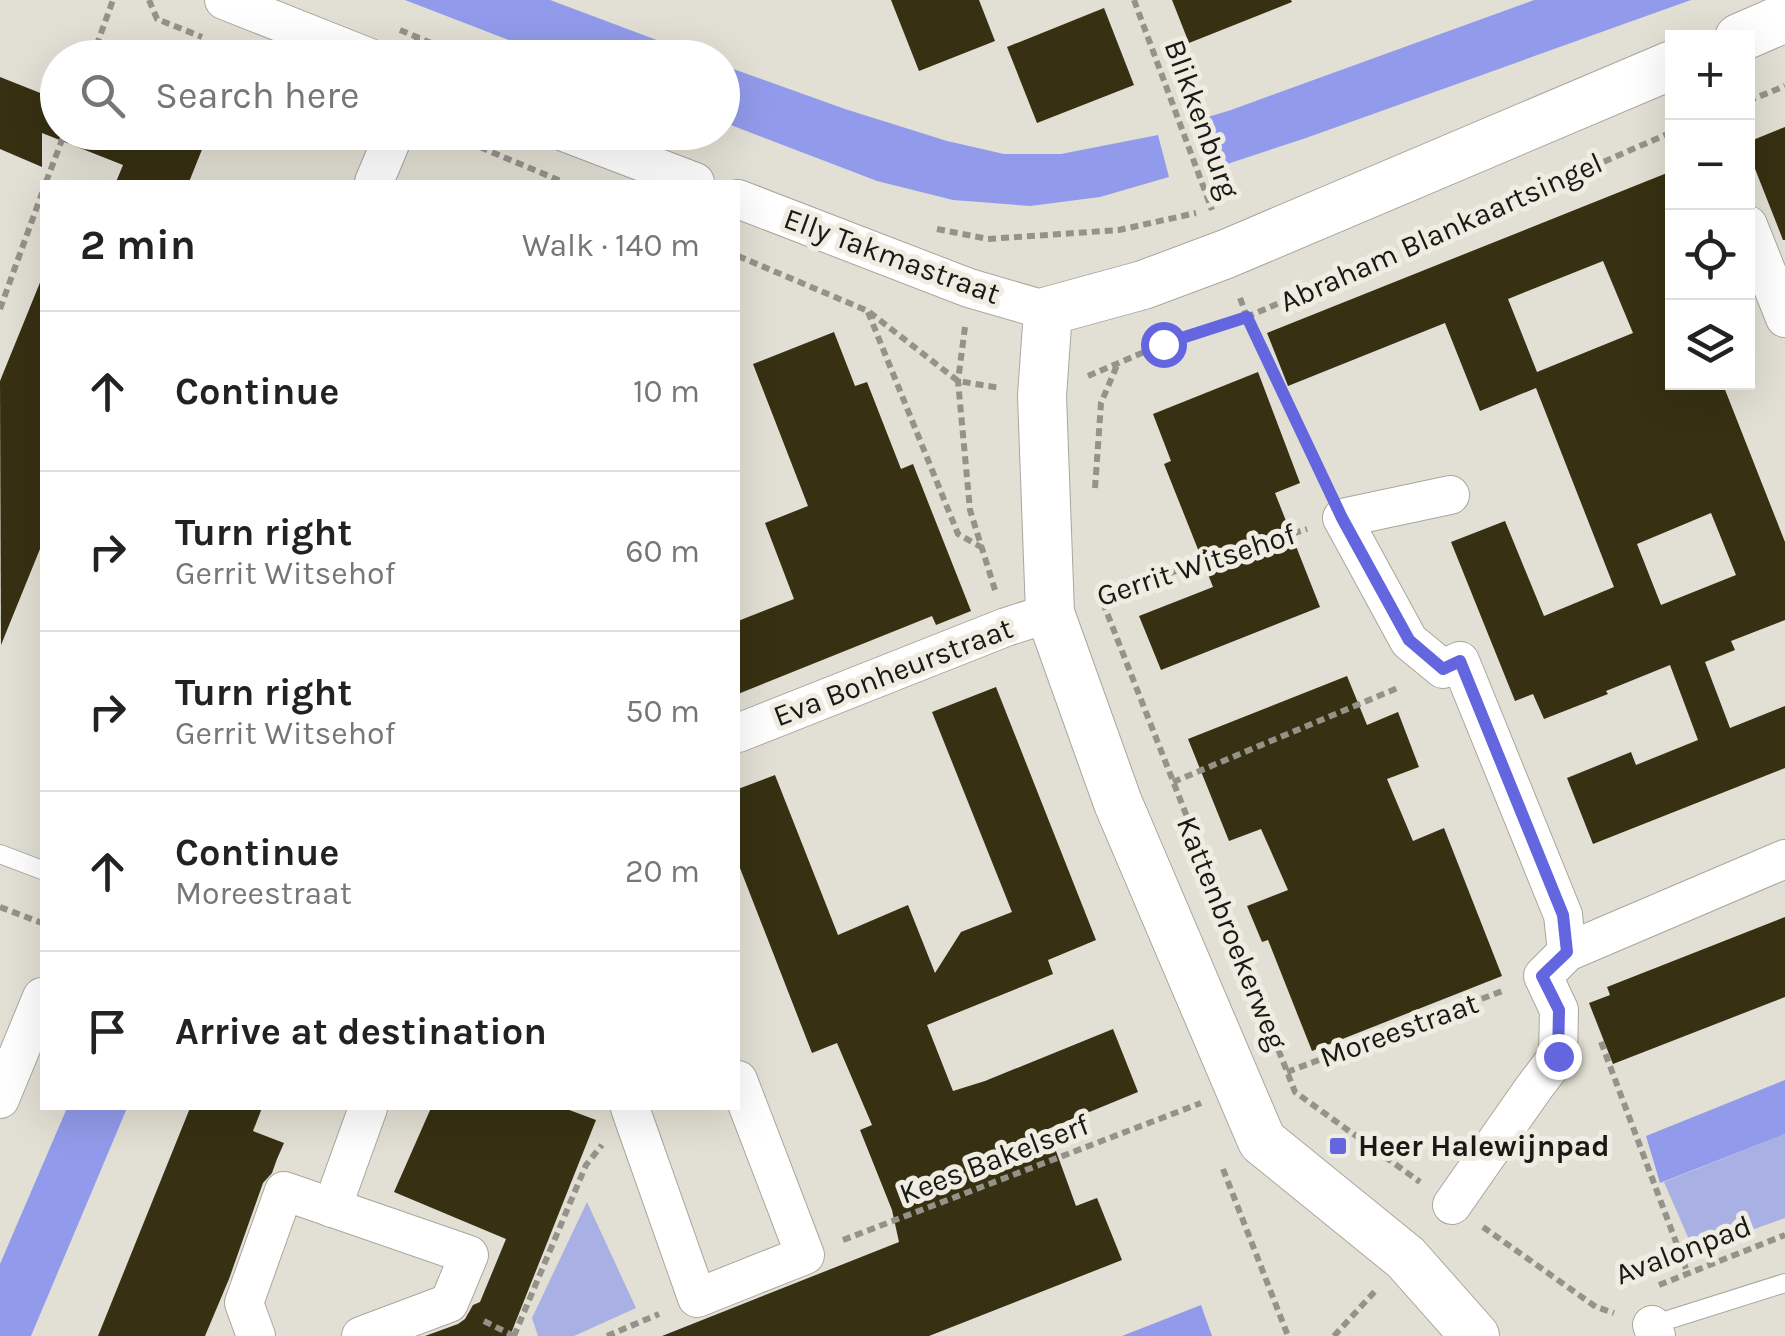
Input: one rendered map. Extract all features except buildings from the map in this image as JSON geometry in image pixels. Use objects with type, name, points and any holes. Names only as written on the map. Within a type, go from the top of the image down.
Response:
[{"type":"street","points":[[224,0],[325,40]]},
{"type":"street","points":[[1755,31],[1785,18]]},
{"type":"street","name":"Abraham Blankaartsingel","points":[[1048,310],[1142,285],[1226,254],[1665,68]]},
{"type":"street","points":[[375,180],[387,150]]},
{"type":"street","points":[[611,150],[690,180]]},
{"type":"street","name":"Elly Takmastraat","points":[[740,200],[970,288],[1048,310]]},
{"type":"street","points":[[1755,242],[1785,318]]},
{"type":"street","name":"Kattenbroekerweg","points":[[1048,310],[1042,396],[1050,614],[1219,1096],[1262,1141],[1406,1258],[1475,1336]]},
{"type":"street","points":[[1450,495],[1342,518],[1409,640],[1443,669],[1460,661],[1563,915],[1555,964],[1558,1056],[1452,1205]]},
{"type":"street","name":"Eva Bonheurstraat","points":[[740,732],[1006,626],[1050,614]]},
{"type":"street","points":[[1555,964],[1785,859]]},
{"type":"street","points":[[0,1099],[40,1003]]},
{"type":"street","points":[[631,1110],[697,1298],[805,1255],[740,1085]]},
{"type":"street","points":[[332,1208],[367,1110]]},
{"type":"street","points":[[256,1336],[244,1304],[284,1191],[469,1255],[449,1303],[361,1336]]},
{"type":"lane","points":[[0,854],[40,869]]},
{"type":"lane","points":[[1654,1330],[1785,1283]]},
{"type":"path","points":[[99,40],[113,0]]},
{"type":"path","name":"Blikkenburg","points":[[1134,0],[1226,254]]},
{"type":"path","points":[[1755,97],[1785,86]]},
{"type":"path","name":"Abraham Blankaartsingel","points":[[1042,396],[1163,344],[1247,317],[1665,135]]},
{"type":"path","points":[[47,180],[58,150]]},
{"type":"path","points":[[487,150],[558,180]]},
{"type":"path","points":[[0,309],[40,199]]},
{"type":"path","points":[[932,228],[988,240],[1119,230],[1212,209]]},
{"type":"path","name":"Elly Takmastraat","points":[[740,257],[868,311],[958,381]]},
{"type":"path","points":[[868,311],[958,534],[981,547]]},
{"type":"path","points":[[1247,317],[1342,518]]},
{"type":"path","points":[[1094,491],[1101,403],[1118,363]]},
{"type":"path","name":"Gerrit Witsehof","points":[[1050,614],[1342,518]]},
{"type":"path","name":"Kattenbroekerweg","points":[[1097,578],[1099,595],[1296,1092],[1596,1307],[1654,1330]]},
{"type":"path","points":[[1173,782],[1443,669]]},
{"type":"path","points":[[0,906],[40,922]]},
{"type":"path","name":"Moreestraat","points":[[1219,1096],[1555,964]]},
{"type":"path","points":[[1600,1042],[1688,1274]]},
{"type":"path","points":[[1205,1120],[1219,1096]]},
{"type":"path","name":"Kees Bakelserf","points":[[805,1255],[1219,1096]]},
{"type":"path","points":[[514,1336],[586,1165],[628,1110]]},
{"type":"path","points":[[1218,1154],[1288,1336]]},
{"type":"path","name":"Avalonpad","points":[[1651,1287],[1785,1235]]},
{"type":"path","points":[[607,1336],[697,1298]]},
{"type":"path","name":"Avalonpad","points":[[1596,1307],[1614,1300]]},
{"type":"shaded area","points":[[405,0],[550,0],[657,40],[509,40]]},
{"type":"shaded area","points":[[1534,0],[1691,0],[1215,168],[1198,120]]},
{"type":"shaded area","points":[[740,71],[947,141],[1004,154],[1061,154],[1158,135],[1169,177],[1100,197],[1030,206],[953,200],[877,181],[740,129]]},
{"type":"shaded area","points":[[1785,1080],[1785,1134],[1660,1183],[1646,1136]]},
{"type":"shaded area","points":[[66,1110],[126,1110],[31,1336],[0,1336],[0,1264]]},
{"type":"shaded area","points":[[1785,1134],[1785,1218],[1694,1251],[1664,1182]]},
{"type":"shaded area","points":[[587,1202],[636,1308],[574,1336],[538,1336],[532,1318]]},
{"type":"shaded area","points":[[1201,1305],[1212,1336],[1122,1336]]},
{"type":"place","name":"Heer Halewijnpad","points":[[1338,1146]]},
{"type":"route","points":[[1163,344],[1247,317],[1342,518],[1409,640],[1443,669],[1460,661],[1563,915],[1567,952],[1542,976],[1559,1010],[1558,1056]]}]
